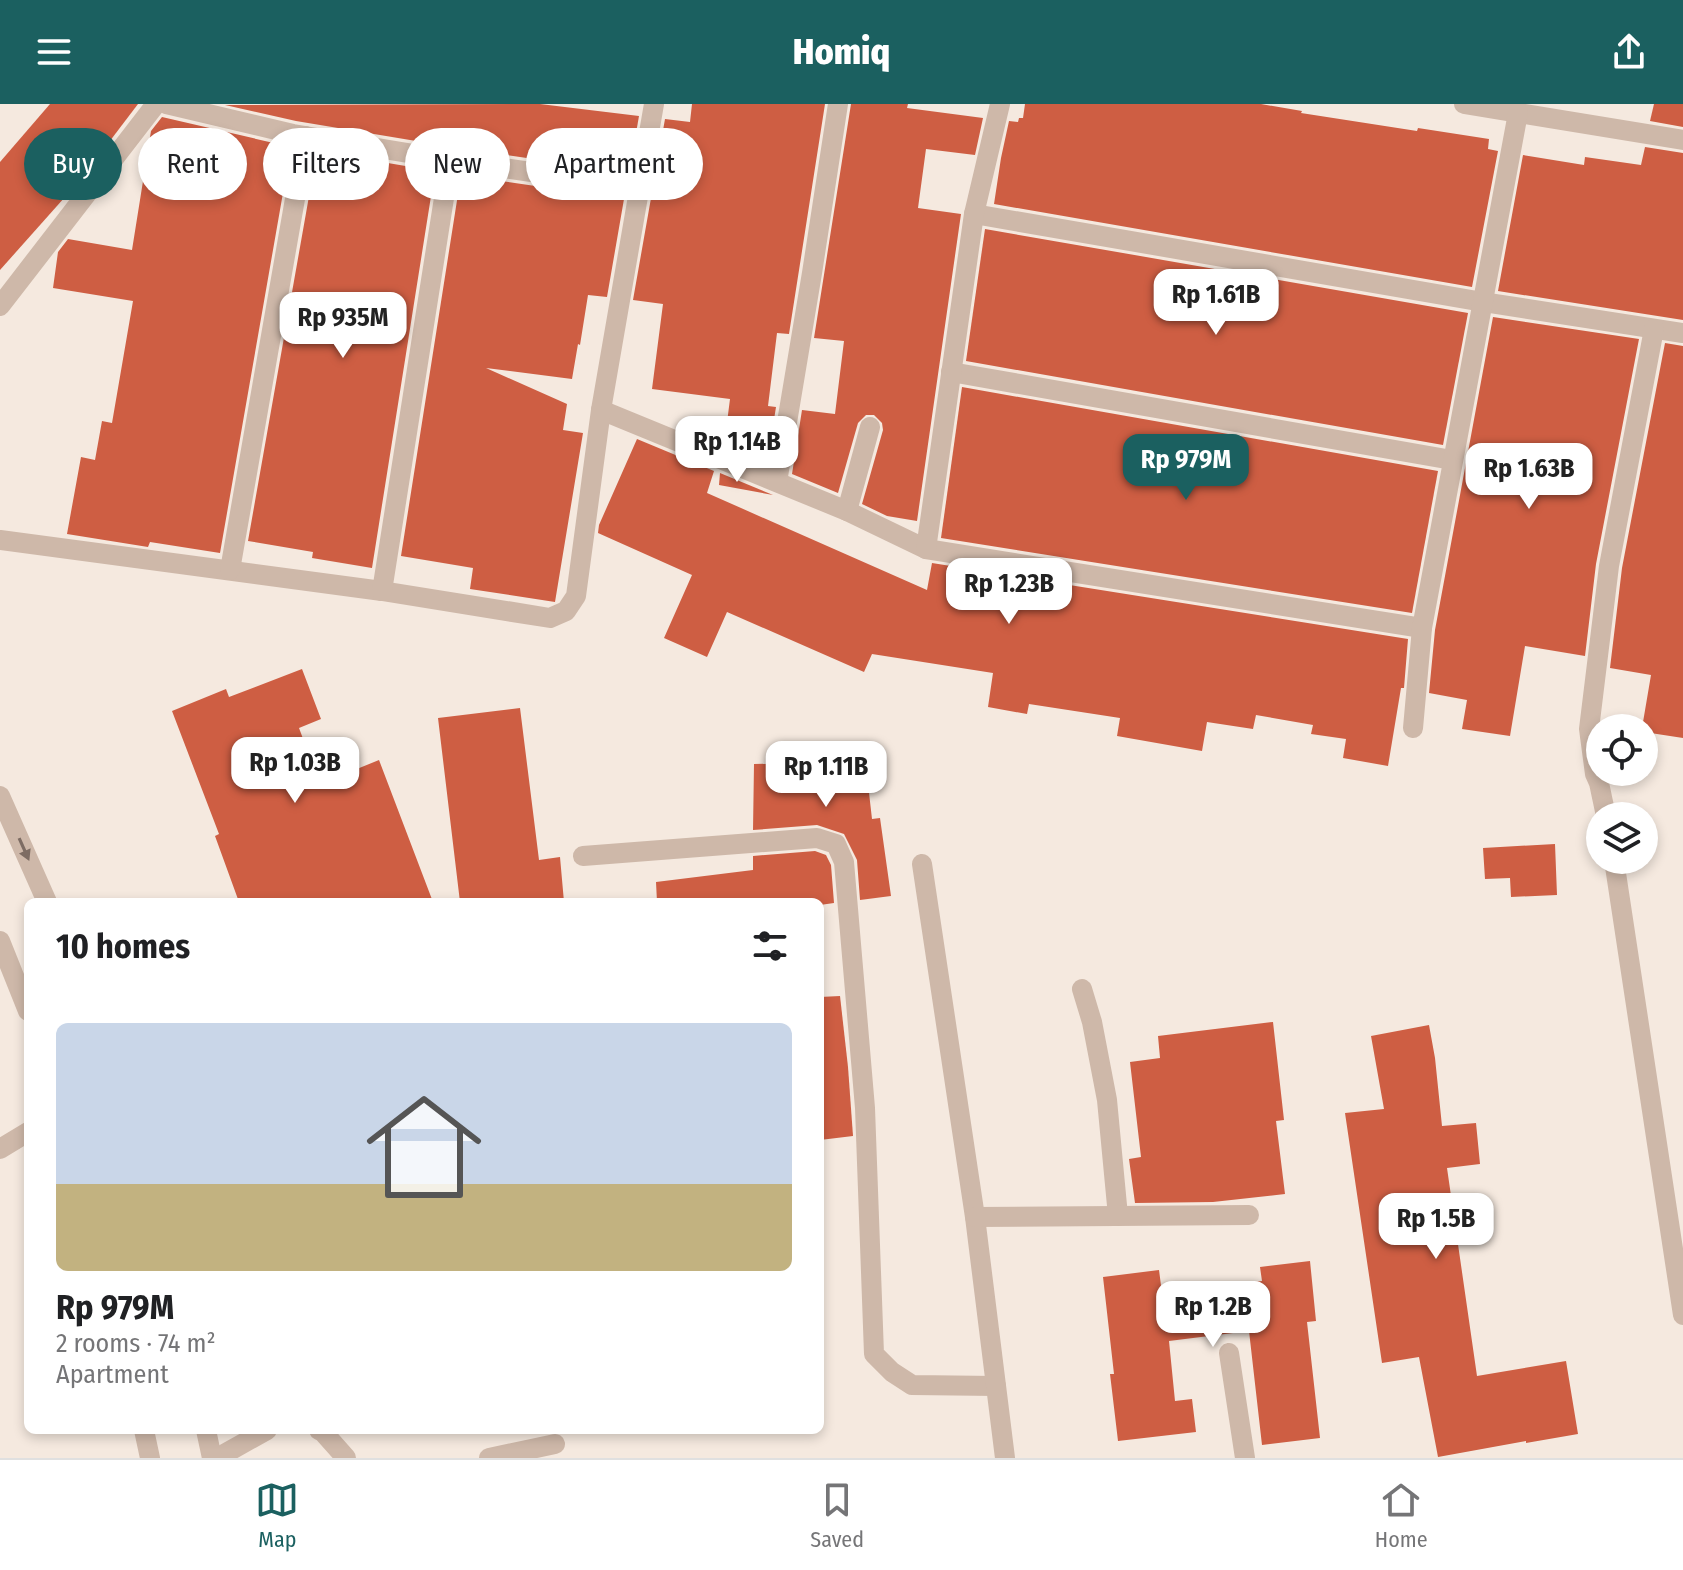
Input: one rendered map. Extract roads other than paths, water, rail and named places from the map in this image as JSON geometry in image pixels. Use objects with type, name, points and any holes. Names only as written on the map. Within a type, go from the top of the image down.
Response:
[{"type":"street","points":[[0,306],[156,104]]},
{"type":"street","points":[[166,104],[271,128]]},
{"type":"street","points":[[650,128],[654,104]]},
{"type":"street","points":[[777,482],[838,104]]},
{"type":"street","points":[[926,549],[974,214],[1000,104]]},
{"type":"street","points":[[1464,104],[1683,140]]},
{"type":"street","points":[[1413,728],[1422,628],[1518,113]]},
{"type":"street","points":[[230,570],[295,200]]},
{"type":"street","points":[[382,591],[444,200]]},
{"type":"street","points":[[0,540],[382,591],[550,618],[566,611],[576,596],[601,410],[638,200]]},
{"type":"street","points":[[974,214],[1483,302],[1683,333]]},
{"type":"street","points":[[1603,802],[1595,774],[1589,729],[1609,566],[1654,329]]},
{"type":"street","points":[[951,372],[1452,460]]},
{"type":"street","points":[[601,410],[847,511],[926,549],[1422,628]]},
{"type":"street","points":[[847,511],[870,427]]},
{"type":"street","points":[[0,796],[45,898]]},
{"type":"street","points":[[583,856],[817,838],[836,844],[844,862],[865,1108],[874,1354],[892,1372],[912,1385],[996,1386]]},
{"type":"street","points":[[922,864],[975,1217],[1005,1458]]},
{"type":"street","points":[[1616,874],[1683,1315]]},
{"type":"street","points":[[0,941],[24,1001]]},
{"type":"street","points":[[1082,989],[1092,1022],[1107,1100],[1118,1216]]},
{"type":"street","points":[[0,1149],[24,1134]]},
{"type":"street","points":[[975,1217],[1249,1215]]},
{"type":"street","points":[[1229,1353],[1245,1458]]},
{"type":"street","points":[[145,1434],[150,1458]]},
{"type":"street","points":[[207,1434],[214,1458],[259,1434]]},
{"type":"street","points":[[325,1434],[346,1458]]},
{"type":"street","points":[[489,1458],[555,1444]]}]
